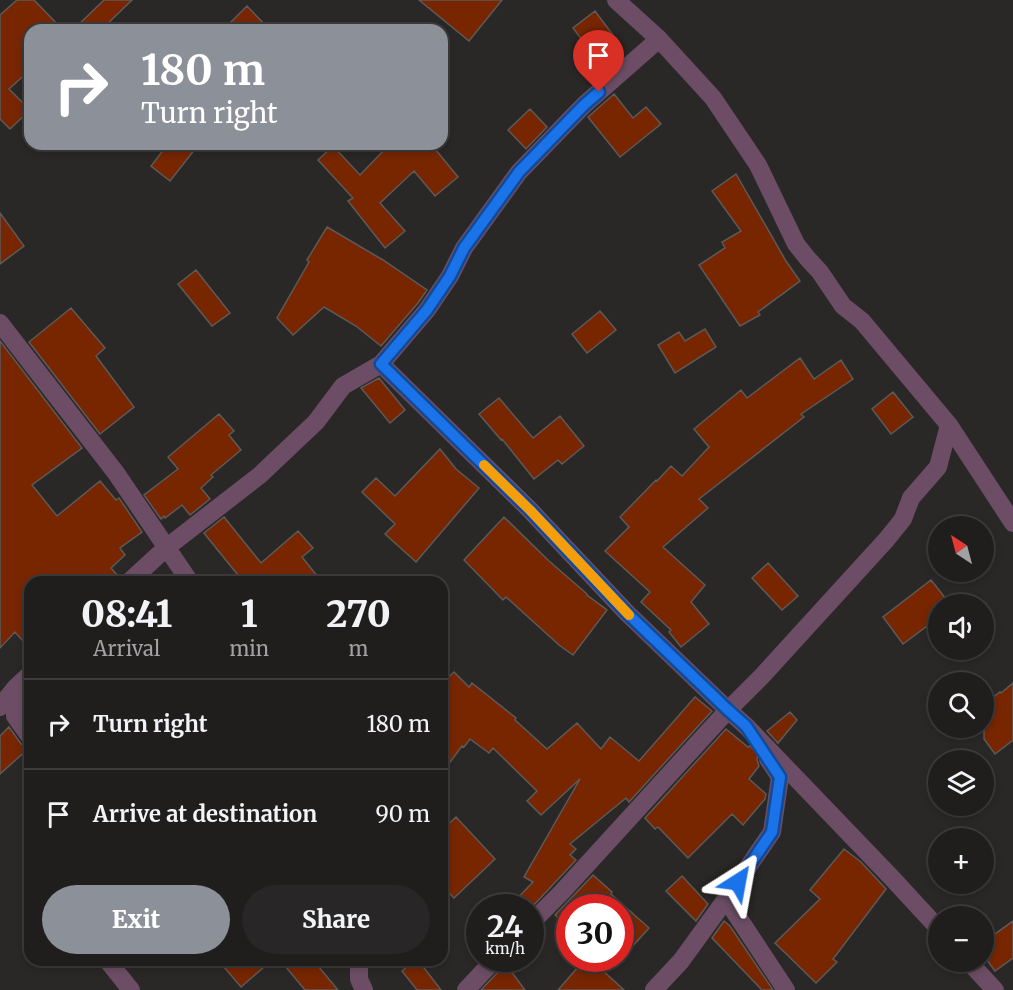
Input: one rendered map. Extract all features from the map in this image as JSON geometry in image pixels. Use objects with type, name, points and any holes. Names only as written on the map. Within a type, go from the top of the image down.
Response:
[{"type":"street","points":[[616,0],[659,39],[713,98],[758,165],[796,244],[843,306],[862,321],[949,426],[1013,523]]},
{"type":"street","points":[[136,576],[166,548],[260,475],[316,422],[343,386],[381,364],[427,310],[450,276],[464,248],[519,172],[584,105],[659,39]]},
{"type":"street","points":[[0,323],[116,473],[186,576]]},
{"type":"street","points":[[381,364],[530,510],[627,613],[746,726],[928,917]]},
{"type":"street","points":[[544,910],[893,532],[903,519],[911,498],[938,467],[949,426]]},
{"type":"street","points":[[0,706],[24,680]]},
{"type":"street","points":[[15,688],[15,716],[24,729]]},
{"type":"street","points":[[654,990],[681,961],[772,832],[780,777],[746,726]]},
{"type":"street","points":[[726,899],[786,990]]},
{"type":"street","points":[[112,966],[131,990]]},
{"type":"street","points":[[358,966],[359,979],[364,990]]},
{"type":"street","points":[[465,990],[482,972]]},
{"type":"street","points":[[978,972],[995,990]]},
{"type":"building","points":[[17,0],[34,0],[57,24],[24,24],[24,75],[9,89],[24,104],[24,116],[10,129],[0,119],[0,15]]},
{"type":"building","points":[[104,0],[132,0],[107,24],[79,24]]},
{"type":"building","points":[[419,0],[502,0],[469,41]]},
{"type":"building","points":[[247,6],[264,24],[229,24]]},
{"type":"building","points":[[595,11],[619,43],[597,60],[573,28]]},
{"type":"building","points":[[614,94],[633,118],[646,107],[661,124],[620,157],[588,117]]},
{"type":"building","points":[[530,109],[547,127],[526,149],[508,130]]},
{"type":"building","points":[[163,150],[194,150],[170,181],[151,166]]},
{"type":"building","points":[[329,150],[337,150],[360,175],[384,150],[436,150],[458,177],[435,196],[414,171],[380,203],[405,231],[385,248],[348,201],[353,198],[318,160]]},
{"type":"building","points":[[736,174],[800,281],[758,312],[760,315],[740,326],[699,265],[725,248],[722,242],[741,231],[712,191]]},
{"type":"building","points":[[0,213],[24,246],[0,264]]},
{"type":"building","points":[[327,227],[383,260],[427,290],[381,346],[356,326],[324,307],[293,335],[277,318]]},
{"type":"building","points":[[196,270],[230,313],[212,326],[178,284]]},
{"type":"building","points":[[71,308],[105,348],[96,356],[134,407],[100,434],[29,342]]},
{"type":"building","points":[[600,311],[616,330],[587,353],[572,334]]},
{"type":"building","points":[[705,329],[716,347],[675,373],[658,345],[679,332],[685,341]]},
{"type":"building","points":[[0,341],[82,448],[32,485],[57,516],[100,481],[116,500],[119,498],[142,532],[120,548],[125,555],[111,568],[118,576],[24,576],[24,642],[15,632],[0,648]]},
{"type":"building","points":[[800,358],[814,379],[841,360],[853,379],[801,414],[804,417],[699,499],[708,508],[663,547],[705,585],[691,602],[709,624],[681,647],[669,632],[671,630],[641,602],[650,592],[605,551],[629,527],[620,517],[656,480],[671,466],[682,476],[709,447],[694,429],[741,390],[747,398]]},
{"type":"building","points":[[379,378],[405,410],[390,423],[361,388]]},
{"type":"building","points":[[893,392],[913,417],[891,434],[872,409]]},
{"type":"building","points":[[499,398],[533,438],[560,416],[584,446],[562,464],[558,460],[534,479],[479,414]]},
{"type":"building","points":[[219,414],[234,431],[229,435],[241,450],[211,475],[213,477],[201,488],[210,499],[190,515],[182,505],[161,519],[144,495],[178,469],[168,457]]},
{"type":"building","points":[[440,449],[456,469],[479,488],[416,562],[385,534],[395,524],[362,492],[376,478],[395,496]]},
{"type":"building","points":[[224,517],[261,563],[298,531],[313,548],[302,557],[317,576],[239,576],[204,533]]},
{"type":"building","points":[[504,517],[549,561],[607,610],[573,655],[506,597],[503,600],[464,560]]},
{"type":"building","points":[[768,563],[798,596],[782,610],[752,578]]},
{"type":"building","points":[[928,582],[933,582],[942,594],[928,594],[928,625],[903,644],[883,617]]},
{"type":"building","points":[[454,672],[469,687],[472,683],[516,718],[515,720],[547,749],[577,723],[601,749],[610,737],[639,761],[695,697],[712,711],[629,802],[626,798],[570,844],[576,849],[570,855],[576,860],[544,894],[521,894],[533,882],[524,877],[580,779],[541,815],[527,801],[537,791],[493,748],[489,753],[470,739],[448,765],[448,678]]},
{"type":"building","points":[[1013,683],[1013,740],[995,754],[984,738],[994,738],[994,696]]},
{"type":"building","points":[[790,712],[797,720],[778,743],[767,731]]},
{"type":"building","points":[[9,727],[24,746],[24,752],[0,774],[0,736]]},
{"type":"building","points":[[726,729],[758,754],[759,766],[749,779],[766,794],[765,799],[743,825],[732,814],[688,858],[658,827],[655,829],[645,818]]},
{"type":"building","points":[[456,817],[495,859],[454,898],[448,892],[448,824]]},
{"type":"building","points":[[844,849],[861,862],[886,889],[833,959],[837,962],[816,983],[775,943],[820,899],[810,890]]},
{"type":"building","points":[[593,875],[612,892],[611,894],[575,894]]},
{"type":"building","points":[[682,876],[708,904],[696,921],[666,891]]},
{"type":"building","points":[[634,915],[649,928],[634,945]]},
{"type":"building","points":[[724,921],[730,926],[773,990],[762,990],[712,938]]},
{"type":"building","points":[[1013,921],[1013,958],[995,971],[994,970],[994,935]]},
{"type":"building","points":[[223,966],[265,966],[241,987]]},
{"type":"building","points":[[285,966],[318,966],[338,990],[305,990]]},
{"type":"building","points":[[408,966],[423,966],[441,990],[417,990],[402,971]]},
{"type":"building","points":[[512,972],[525,990],[481,990],[497,973]]},
{"type":"building","points":[[574,972],[604,972],[624,990],[558,990]]},
{"type":"slow traffic","points":[[484,465],[629,615]]},
{"type":"route","points":[[599,92],[519,172],[464,248],[450,276],[427,310],[381,364],[530,510],[627,613],[746,726],[780,777],[772,832],[738,882]]}]
